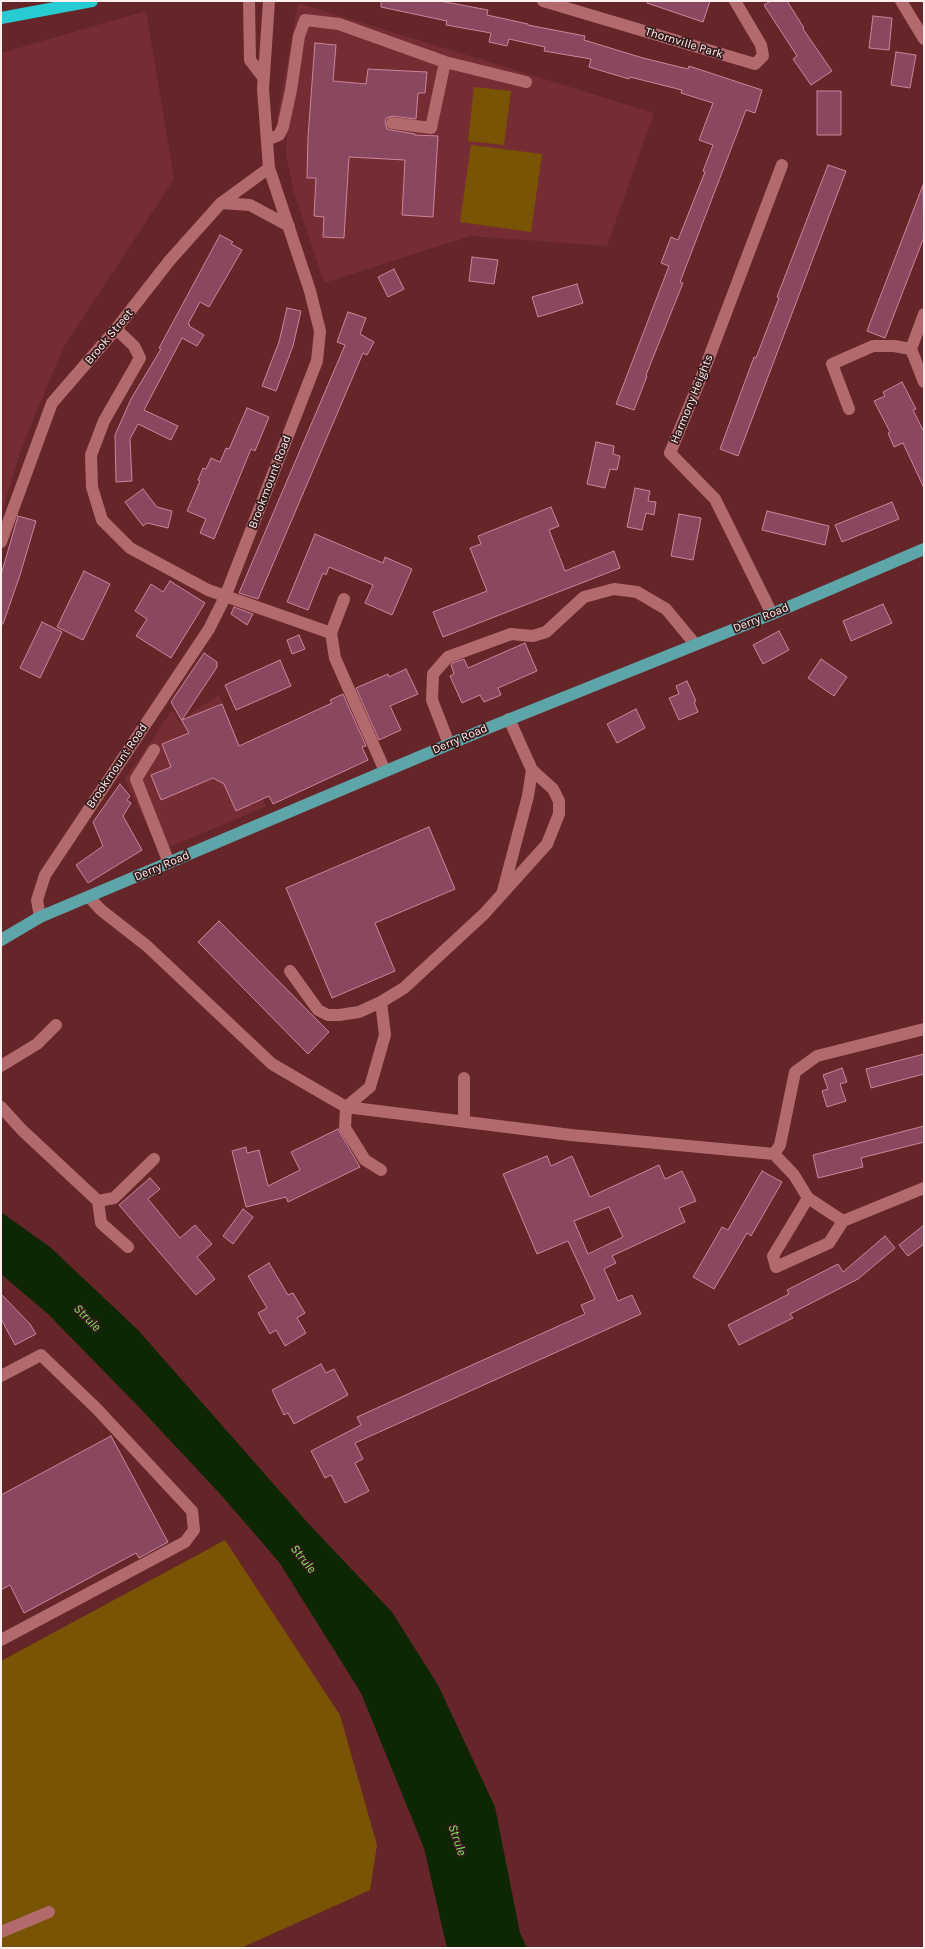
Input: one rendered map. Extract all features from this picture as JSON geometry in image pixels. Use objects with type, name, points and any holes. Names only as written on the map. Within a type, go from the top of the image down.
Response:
[{"type":"highway","points":[[1,18],[92,1]]},
{"type":"main road","name":"Derry Road","points":[[2,938],[40,917],[385,771],[509,719],[772,614],[924,548]]},
{"type":"street","points":[[249,1],[250,60],[263,77]]},
{"type":"street","name":"Brookmount Road","points":[[40,917],[36,900],[45,875],[209,629],[225,597],[316,361],[320,331],[310,291],[269,168],[263,77],[269,1]]},
{"type":"street","name":"Thornville Park","points":[[543,1],[755,64],[763,56],[761,45],[735,1]]},
{"type":"street","points":[[901,1],[924,39]]},
{"type":"street","points":[[267,140],[279,135],[283,127],[299,36],[305,20],[339,24],[445,62],[526,82]]},
{"type":"street","points":[[392,123],[431,128],[445,62]]},
{"type":"street","name":"Harmony Heights","points":[[772,614],[715,499],[670,453],[705,368],[782,165]]},
{"type":"street","name":"Brook Street","points":[[2,534],[52,403],[116,329],[170,260],[221,203],[269,168]]},
{"type":"street","points":[[221,203],[250,205],[289,226]]},
{"type":"street","points":[[923,374],[911,349],[924,314]]},
{"type":"street","points":[[116,329],[134,346],[140,358],[104,421],[91,455],[92,487],[102,520],[130,548],[208,590],[331,633]]},
{"type":"street","points":[[849,409],[832,364],[873,346],[894,346],[911,349]]},
{"type":"street","points":[[449,744],[432,700],[433,674],[448,657],[511,634],[533,636],[546,632],[584,597],[614,589],[637,592],[666,609],[695,644]]},
{"type":"street","points":[[344,599],[331,633],[335,658],[385,771]]},
{"type":"street","points":[[290,971],[318,1010],[328,1015],[359,1012],[381,1002],[404,988],[484,914],[547,844],[559,814],[559,800],[553,789],[532,770],[509,719]]},
{"type":"street","points":[[154,750],[136,779],[169,863]]},
{"type":"street","points":[[503,892],[528,796],[532,770]]},
{"type":"street","points":[[508,871],[521,872]]},
{"type":"street","points":[[89,897],[101,910],[147,946],[221,1014],[272,1064],[346,1107],[571,1135],[774,1154],[794,1175],[808,1198],[843,1220]]},
{"type":"street","points":[[381,1002],[385,1035],[370,1087],[346,1107],[345,1128],[364,1160],[381,1170]]},
{"type":"street","points":[[1,1066],[37,1044],[56,1025]]},
{"type":"street","points":[[774,1154],[780,1145],[794,1072],[817,1056],[924,1029]]},
{"type":"street","points":[[464,1078],[464,1121]]},
{"type":"street","points":[[1,1107],[22,1130],[98,1201],[101,1224],[128,1247]]},
{"type":"street","points":[[98,1201],[114,1198],[154,1159]]},
{"type":"street","points":[[808,1198],[773,1256],[776,1267],[829,1243],[843,1220],[924,1188]]},
{"type":"street","points":[[1,1376],[41,1355],[97,1409],[192,1511],[194,1530],[185,1542],[1,1640]]},
{"type":"street","points":[[1,1932],[49,1912]]},
{"type":"shaded area","points":[[298,3],[654,113],[607,246],[470,236],[324,283],[294,192],[286,155],[287,125],[277,120]]},
{"type":"shaded area","points":[[146,11],[174,179],[63,348],[21,449],[1,514],[1,53]]},
{"type":"shaded area","points":[[474,87],[511,91],[504,145],[468,141]]},
{"type":"shaded area","points":[[471,145],[542,154],[531,232],[460,222]]},
{"type":"shaded area","points":[[219,695],[266,807],[159,851],[125,779],[172,710],[181,725],[182,721],[197,709]]},
{"type":"shaded area","points":[[225,1540],[340,1715],[377,1845],[370,1890],[241,1948],[1,1948],[1,1661]]},
{"type":"water","name":"Strule","points":[[1,1212],[50,1247],[138,1330],[307,1522],[392,1612],[438,1685],[495,1807],[520,1933],[527,1948],[447,1948],[424,1848],[361,1693],[279,1562],[221,1495],[137,1405],[48,1314],[1,1274]]},
{"type":"building","points":[[381,1],[440,1],[488,10],[487,15],[585,36],[584,40],[643,58],[688,69],[689,66],[762,90],[755,113],[746,110],[680,282],[683,283],[646,375],[647,376],[634,410],[616,404],[669,266],[661,263],[671,237],[678,240],[705,172],[703,171],[713,145],[699,140],[713,103],[681,93],[682,90],[630,77],[629,79],[589,67],[591,59],[544,51],[545,47],[509,39],[507,46],[489,42],[491,33],[446,25],[447,21],[381,7]]},
{"type":"building","points":[[647,1],[710,1],[703,22],[647,3]]},
{"type":"building","points":[[771,1],[787,1],[804,28],[803,29],[832,71],[811,85],[793,59],[797,56],[764,5]]},
{"type":"building","points":[[873,16],[892,18],[889,50],[869,48]]},
{"type":"building","points":[[315,43],[336,45],[333,81],[366,84],[368,69],[427,72],[425,93],[418,93],[416,119],[393,116],[386,118],[385,122],[387,129],[415,135],[438,136],[433,217],[402,215],[405,160],[349,157],[344,238],[323,237],[324,217],[314,216],[316,178],[307,178],[308,137]]},
{"type":"building","points":[[896,52],[916,55],[910,88],[891,85]]},
{"type":"building","points":[[817,91],[841,91],[841,135],[817,135]]},
{"type":"building","points":[[828,165],[846,171],[738,456],[720,449],[754,357],[756,358],[779,298],[777,297]]},
{"type":"building","points":[[923,185],[924,237],[885,338],[867,331]]},
{"type":"building","points":[[220,235],[233,242],[231,244],[242,250],[209,307],[200,302],[188,324],[204,335],[197,346],[182,338],[144,410],[178,426],[171,440],[138,424],[130,439],[132,481],[116,482],[115,435],[131,399],[161,349],[159,348]]},
{"type":"building","points":[[472,257],[498,260],[494,284],[469,281]]},
{"type":"building","points":[[394,269],[404,289],[388,297],[378,277]]},
{"type":"building","points":[[577,284],[583,303],[538,317],[532,297]]},
{"type":"building","points":[[287,308],[301,311],[293,346],[276,391],[262,386],[279,342]]},
{"type":"building","points":[[348,312],[366,318],[360,334],[374,342],[367,355],[363,353],[258,599],[239,593],[345,345],[337,342]]},
{"type":"building","points":[[902,382],[916,409],[913,410],[924,432],[924,488],[903,443],[894,447],[888,433],[890,432],[874,401],[885,396],[883,392]]},
{"type":"building","points":[[247,408],[269,417],[255,451],[251,449],[214,539],[200,533],[206,519],[187,511],[200,481],[198,480],[203,468],[206,469],[211,458],[220,462],[226,448],[229,449]]},
{"type":"building","points":[[596,442],[614,446],[613,454],[620,456],[617,470],[610,469],[605,488],[587,484]]},
{"type":"building","points":[[635,488],[650,491],[648,501],[656,502],[654,515],[646,513],[642,530],[627,527]]},
{"type":"building","points":[[143,489],[157,507],[172,511],[168,528],[147,523],[143,526],[125,502]]},
{"type":"building","points":[[892,502],[899,519],[842,542],[835,525]]},
{"type":"building","points":[[551,507],[559,526],[549,530],[565,571],[614,551],[620,568],[443,637],[433,612],[487,591],[470,548],[481,544],[478,536]]},
{"type":"building","points":[[767,511],[829,526],[825,545],[762,530]]},
{"type":"building","points":[[679,514],[701,518],[693,560],[671,556]]},
{"type":"building","points":[[18,516],[36,521],[20,575],[3,624],[1,624],[1,575]]},
{"type":"building","points":[[315,534],[383,563],[385,557],[412,569],[392,615],[365,603],[373,585],[329,567],[326,575],[323,573],[308,610],[287,602]]},
{"type":"building","points":[[84,571],[110,584],[83,640],[57,627]]},
{"type":"building","points":[[170,581],[205,603],[171,658],[136,636],[147,619],[135,611],[151,584],[163,592]]},
{"type":"building","points":[[883,604],[892,623],[851,641],[843,621]]},
{"type":"building","points":[[234,607],[253,614],[247,625],[231,614]]},
{"type":"building","points":[[42,622],[62,632],[40,678],[20,668]]},
{"type":"building","points":[[779,631],[789,650],[763,664],[753,645]]},
{"type":"building","points":[[299,635],[305,649],[292,654],[287,640]]},
{"type":"building","points":[[525,643],[537,671],[498,688],[501,695],[484,702],[480,695],[462,703],[450,676],[454,674],[451,665],[452,663],[464,659],[468,668]]},
{"type":"building","points":[[204,653],[217,662],[217,667],[182,720],[222,704],[239,746],[332,703],[330,700],[343,694],[366,746],[362,747],[368,760],[273,804],[269,796],[236,811],[224,784],[213,778],[161,800],[151,775],[171,767],[162,744],[189,733],[171,702]]},
{"type":"building","points":[[821,659],[847,677],[834,696],[808,678]]},
{"type":"building","points":[[280,660],[291,686],[236,710],[225,685]]},
{"type":"building","points":[[406,669],[418,694],[390,706],[401,730],[379,740],[356,688],[388,674],[389,677]]},
{"type":"building","points":[[687,681],[696,701],[694,702],[698,712],[679,720],[669,698],[679,694],[676,686]]},
{"type":"building","points":[[636,709],[645,728],[617,743],[607,724]]},
{"type":"building","points":[[120,784],[130,796],[127,800],[131,803],[123,816],[142,850],[88,883],[76,865],[103,846],[93,822]]},
{"type":"building","points":[[429,827],[455,889],[375,923],[395,971],[332,998],[286,888]]},
{"type":"building","points":[[219,921],[329,1032],[308,1054],[198,942]]},
{"type":"building","points":[[924,1054],[924,1074],[871,1088],[866,1069]]},
{"type":"building","points":[[842,1068],[847,1082],[840,1084],[846,1101],[827,1107],[822,1091],[828,1089],[823,1075]]},
{"type":"building","points":[[924,1126],[924,1142],[861,1158],[863,1167],[818,1178],[813,1155]]},
{"type":"building","points":[[338,1129],[360,1167],[288,1202],[286,1197],[246,1207],[232,1151],[246,1147],[247,1153],[259,1150],[268,1186],[300,1170],[291,1152]]},
{"type":"building","points":[[547,1156],[551,1166],[572,1156],[590,1197],[659,1165],[665,1179],[682,1171],[696,1201],[679,1208],[685,1222],[612,1256],[616,1263],[604,1269],[618,1301],[632,1295],[641,1314],[355,1443],[363,1459],[355,1463],[369,1491],[345,1503],[331,1475],[325,1478],[311,1451],[361,1425],[357,1417],[585,1314],[581,1305],[595,1299],[568,1241],[537,1254],[503,1174]],"holes":[[[609,1207],[623,1237],[588,1254],[574,1221]]]},
{"type":"building","points":[[762,1171],[782,1182],[751,1236],[747,1233],[714,1289],[693,1277],[722,1227],[728,1230]]},
{"type":"building","points":[[150,1178],[160,1189],[148,1199],[180,1238],[195,1225],[212,1244],[197,1257],[215,1279],[196,1295],[119,1205]]},
{"type":"building","points":[[243,1209],[253,1217],[233,1244],[223,1236]]},
{"type":"building","points":[[924,1225],[924,1244],[908,1256],[899,1245]]},
{"type":"building","points":[[885,1236],[895,1248],[858,1279],[790,1314],[793,1318],[739,1345],[728,1325],[789,1294],[787,1290],[838,1264],[843,1272]]},
{"type":"building","points":[[269,1263],[288,1295],[293,1293],[305,1313],[297,1318],[306,1333],[285,1346],[276,1330],[270,1334],[258,1313],[267,1308],[248,1276]]},
{"type":"building","points":[[1,1294],[30,1324],[36,1334],[15,1345],[1,1319]]},
{"type":"building","points":[[321,1364],[326,1373],[334,1369],[348,1395],[294,1424],[288,1413],[284,1415],[272,1390]]},
{"type":"building","points":[[111,1436],[168,1542],[139,1558],[136,1553],[24,1613],[10,1585],[1,1590],[1,1495]]}]
